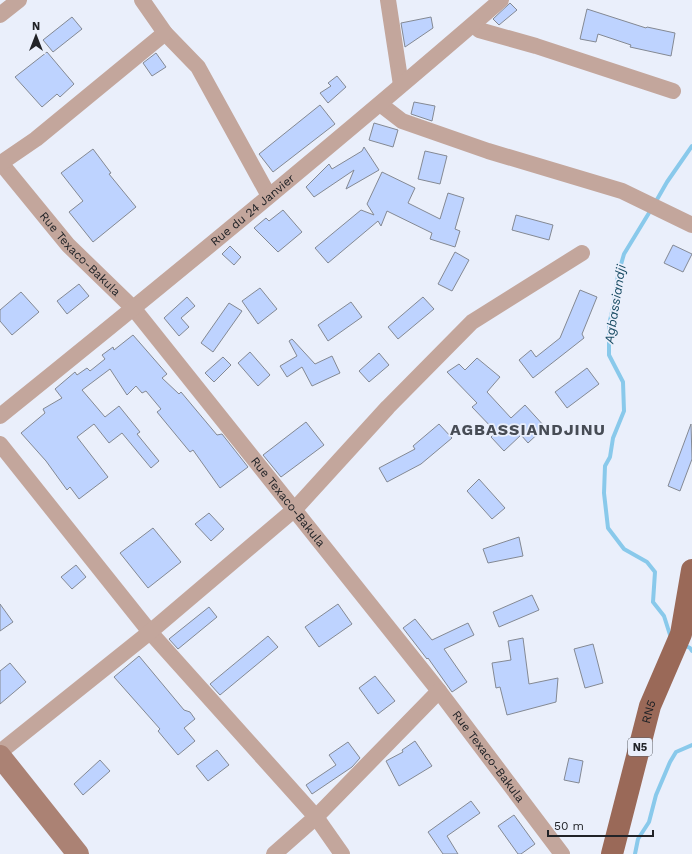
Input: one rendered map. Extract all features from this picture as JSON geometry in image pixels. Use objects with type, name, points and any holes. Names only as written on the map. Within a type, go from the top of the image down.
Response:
[{"type":"main road","name":"N5","points":[[683,638],[692,570]]},
{"type":"main road","name":"RN5","points":[[614,853],[650,706],[683,638]]},
{"type":"main road","points":[[0,756],[78,854]]},
{"type":"street","points":[[0,15],[19,0]]},
{"type":"street","points":[[142,0],[165,33],[198,67],[269,196]]},
{"type":"street","points":[[388,0],[401,85]]},
{"type":"street","name":"Rue du 24 Janvier","points":[[0,416],[134,309],[380,104],[501,0]]},
{"type":"street","points":[[474,24],[479,30],[543,48],[673,91]]},
{"type":"street","points":[[0,162],[36,139],[165,33]]},
{"type":"street","points":[[380,104],[402,121],[488,151],[622,191],[692,225]]},
{"type":"street","name":"Rue Texaco-Bakula","points":[[0,162],[68,246],[134,309],[439,691],[562,854]]},
{"type":"street","points":[[0,752],[150,632],[295,509],[388,407],[472,322],[582,253]]},
{"type":"street","points":[[0,444],[150,632],[316,817],[342,854]]},
{"type":"street","points":[[274,854],[316,817],[439,691]]},
{"type":"building","points":[[510,3],[517,10],[499,25],[493,19]]},
{"type":"building","points":[[587,9],[646,28],[675,33],[671,56],[630,47],[631,45],[598,34],[596,42],[580,39]]},
{"type":"building","points":[[72,17],[82,29],[53,52],[43,40]]},
{"type":"building","points":[[431,17],[433,28],[405,47],[401,23]]},
{"type":"building","points":[[47,52],[74,84],[60,97],[57,94],[42,107],[15,77]]},
{"type":"building","points":[[156,53],[166,67],[152,76],[143,63]]},
{"type":"building","points":[[337,76],[346,87],[328,103],[320,93],[331,86],[328,83]]},
{"type":"building","points":[[414,102],[435,106],[432,121],[411,114]]},
{"type":"building","points":[[320,105],[335,124],[273,172],[259,154]]},
{"type":"building","points":[[374,123],[398,130],[393,147],[369,140]]},
{"type":"building","points":[[364,147],[379,170],[346,189],[354,170],[314,197],[306,187],[329,164],[332,169],[362,151]]},
{"type":"building","points":[[93,149],[111,173],[109,174],[136,207],[93,242],[69,212],[83,201],[61,173]]},
{"type":"building","points":[[425,151],[447,156],[440,184],[418,179]]},
{"type":"building","points":[[382,172],[415,188],[408,203],[440,219],[448,193],[464,198],[455,229],[460,231],[455,247],[430,239],[432,233],[387,211],[381,226],[378,221],[328,263],[315,248],[361,210],[374,215],[367,204]]},
{"type":"building","points":[[283,210],[302,232],[278,252],[254,228],[266,218],[269,221]]},
{"type":"building","points":[[516,215],[553,225],[549,240],[512,230]]},
{"type":"building","points":[[673,245],[692,254],[683,272],[664,263]]},
{"type":"building","points":[[230,246],[241,257],[234,265],[222,254]]},
{"type":"building","points":[[455,252],[469,260],[452,291],[438,284]]},
{"type":"building","points":[[79,284],[89,296],[67,314],[57,301]]},
{"type":"building","points":[[260,288],[277,309],[258,324],[242,301]]},
{"type":"building","points":[[580,290],[597,297],[582,334],[584,338],[533,378],[519,360],[531,350],[536,357],[560,338]]},
{"type":"building","points":[[21,292],[39,312],[12,335],[0,321],[0,310]]},
{"type":"building","points":[[187,297],[195,306],[181,318],[189,327],[179,336],[164,318]]},
{"type":"building","points":[[423,297],[434,309],[398,339],[388,327]]},
{"type":"building","points":[[351,302],[362,317],[328,341],[318,325]]},
{"type":"building","points":[[229,303],[242,311],[213,352],[201,343]]},
{"type":"building","points":[[133,335],[167,374],[162,378],[179,394],[181,392],[217,435],[222,434],[248,467],[220,488],[193,450],[190,452],[157,412],[161,409],[146,391],[142,393],[136,386],[127,395],[110,369],[82,390],[105,417],[119,406],[140,432],[137,434],[159,461],[151,468],[122,433],[109,443],[94,424],[77,437],[108,477],[79,499],[70,487],[67,490],[46,461],[21,433],[45,413],[43,409],[62,398],[55,389],[75,372],[77,375],[87,368],[90,371],[105,359],[102,355],[113,347],[114,350]]},
{"type":"building","points":[[292,339],[315,364],[332,356],[340,373],[312,386],[302,367],[287,377],[280,366],[297,356],[289,341]]},
{"type":"building","points":[[250,352],[270,375],[258,386],[238,363]]},
{"type":"building","points":[[379,353],[389,365],[369,382],[359,371]]},
{"type":"building","points":[[223,357],[231,365],[214,382],[205,373]]},
{"type":"building","points":[[477,358],[500,377],[487,392],[511,418],[525,405],[545,427],[528,443],[521,435],[504,451],[491,437],[496,432],[472,407],[477,403],[447,372],[459,364],[465,370]]},
{"type":"building","points":[[587,368],[599,384],[567,408],[555,392]]},
{"type":"building","points":[[306,422],[324,445],[281,477],[263,455]]},
{"type":"building","points":[[439,424],[452,438],[421,464],[387,482],[379,468],[415,449],[413,446]]},
{"type":"building","points":[[691,424],[692,459],[680,491],[668,486]]},
{"type":"building","points":[[479,479],[505,508],[492,519],[467,491]]},
{"type":"building","points":[[209,513],[224,529],[211,541],[195,524]]},
{"type":"building","points":[[153,528],[181,562],[148,588],[120,553]]},
{"type":"building","points":[[519,537],[523,556],[488,563],[483,549]]},
{"type":"building","points":[[76,565],[86,577],[72,589],[61,577]]},
{"type":"building","points":[[532,595],[539,610],[499,627],[493,612]]},
{"type":"building","points":[[0,604],[13,622],[0,631]]},
{"type":"building","points":[[338,604],[352,624],[319,647],[305,627]]},
{"type":"building","points":[[209,607],[217,617],[178,649],[169,639]]},
{"type":"building","points":[[415,619],[432,640],[468,623],[474,635],[444,649],[467,682],[452,692],[428,658],[427,659],[403,628]]},
{"type":"building","points":[[268,636],[278,647],[220,695],[210,684]]},
{"type":"building","points":[[523,638],[529,684],[558,678],[556,702],[507,715],[500,687],[496,688],[492,663],[511,660],[508,641]]},
{"type":"building","points":[[593,644],[603,683],[585,688],[574,649]]},
{"type":"building","points":[[139,656],[184,710],[190,712],[195,719],[184,728],[195,741],[178,755],[158,731],[160,729],[114,677]]},
{"type":"building","points":[[10,663],[26,682],[0,704],[0,671]]},
{"type":"building","points":[[375,676],[395,701],[378,714],[359,688]]},
{"type":"building","points":[[415,741],[432,766],[399,786],[386,761],[403,752],[402,750]]},
{"type":"building","points":[[348,742],[360,758],[352,767],[312,794],[306,785],[336,765],[329,755]]},
{"type":"building","points":[[217,750],[229,765],[208,781],[196,766]]},
{"type":"building","points":[[569,758],[583,761],[579,783],[564,780]]},
{"type":"building","points":[[100,760],[110,771],[83,795],[74,784]]},
{"type":"building","points":[[471,801],[480,813],[447,836],[458,854],[443,854],[428,832]]},
{"type":"building","points":[[514,815],[535,844],[521,854],[518,854],[498,826]]},
{"type":"waterway","name":"Agbassiandji","points":[[655,203],[667,182],[692,146]]},
{"type":"waterway","name":"Agbassiandji","points":[[652,208],[624,254],[618,275],[609,325],[609,355],[623,382],[624,411],[613,438],[610,457],[605,466],[604,493],[608,528],[624,549],[647,562],[655,572],[653,602],[664,616],[671,638]]},
{"type":"waterway","name":"Agbassiandji","points":[[684,645],[692,651]]},
{"type":"waterway","name":"Agbassiandji","points":[[635,854],[638,839],[649,822],[656,795],[670,762],[676,752],[692,745]]},
{"type":"district","name":"AGBASSIANDJINU","points":[[528,429]]}]
